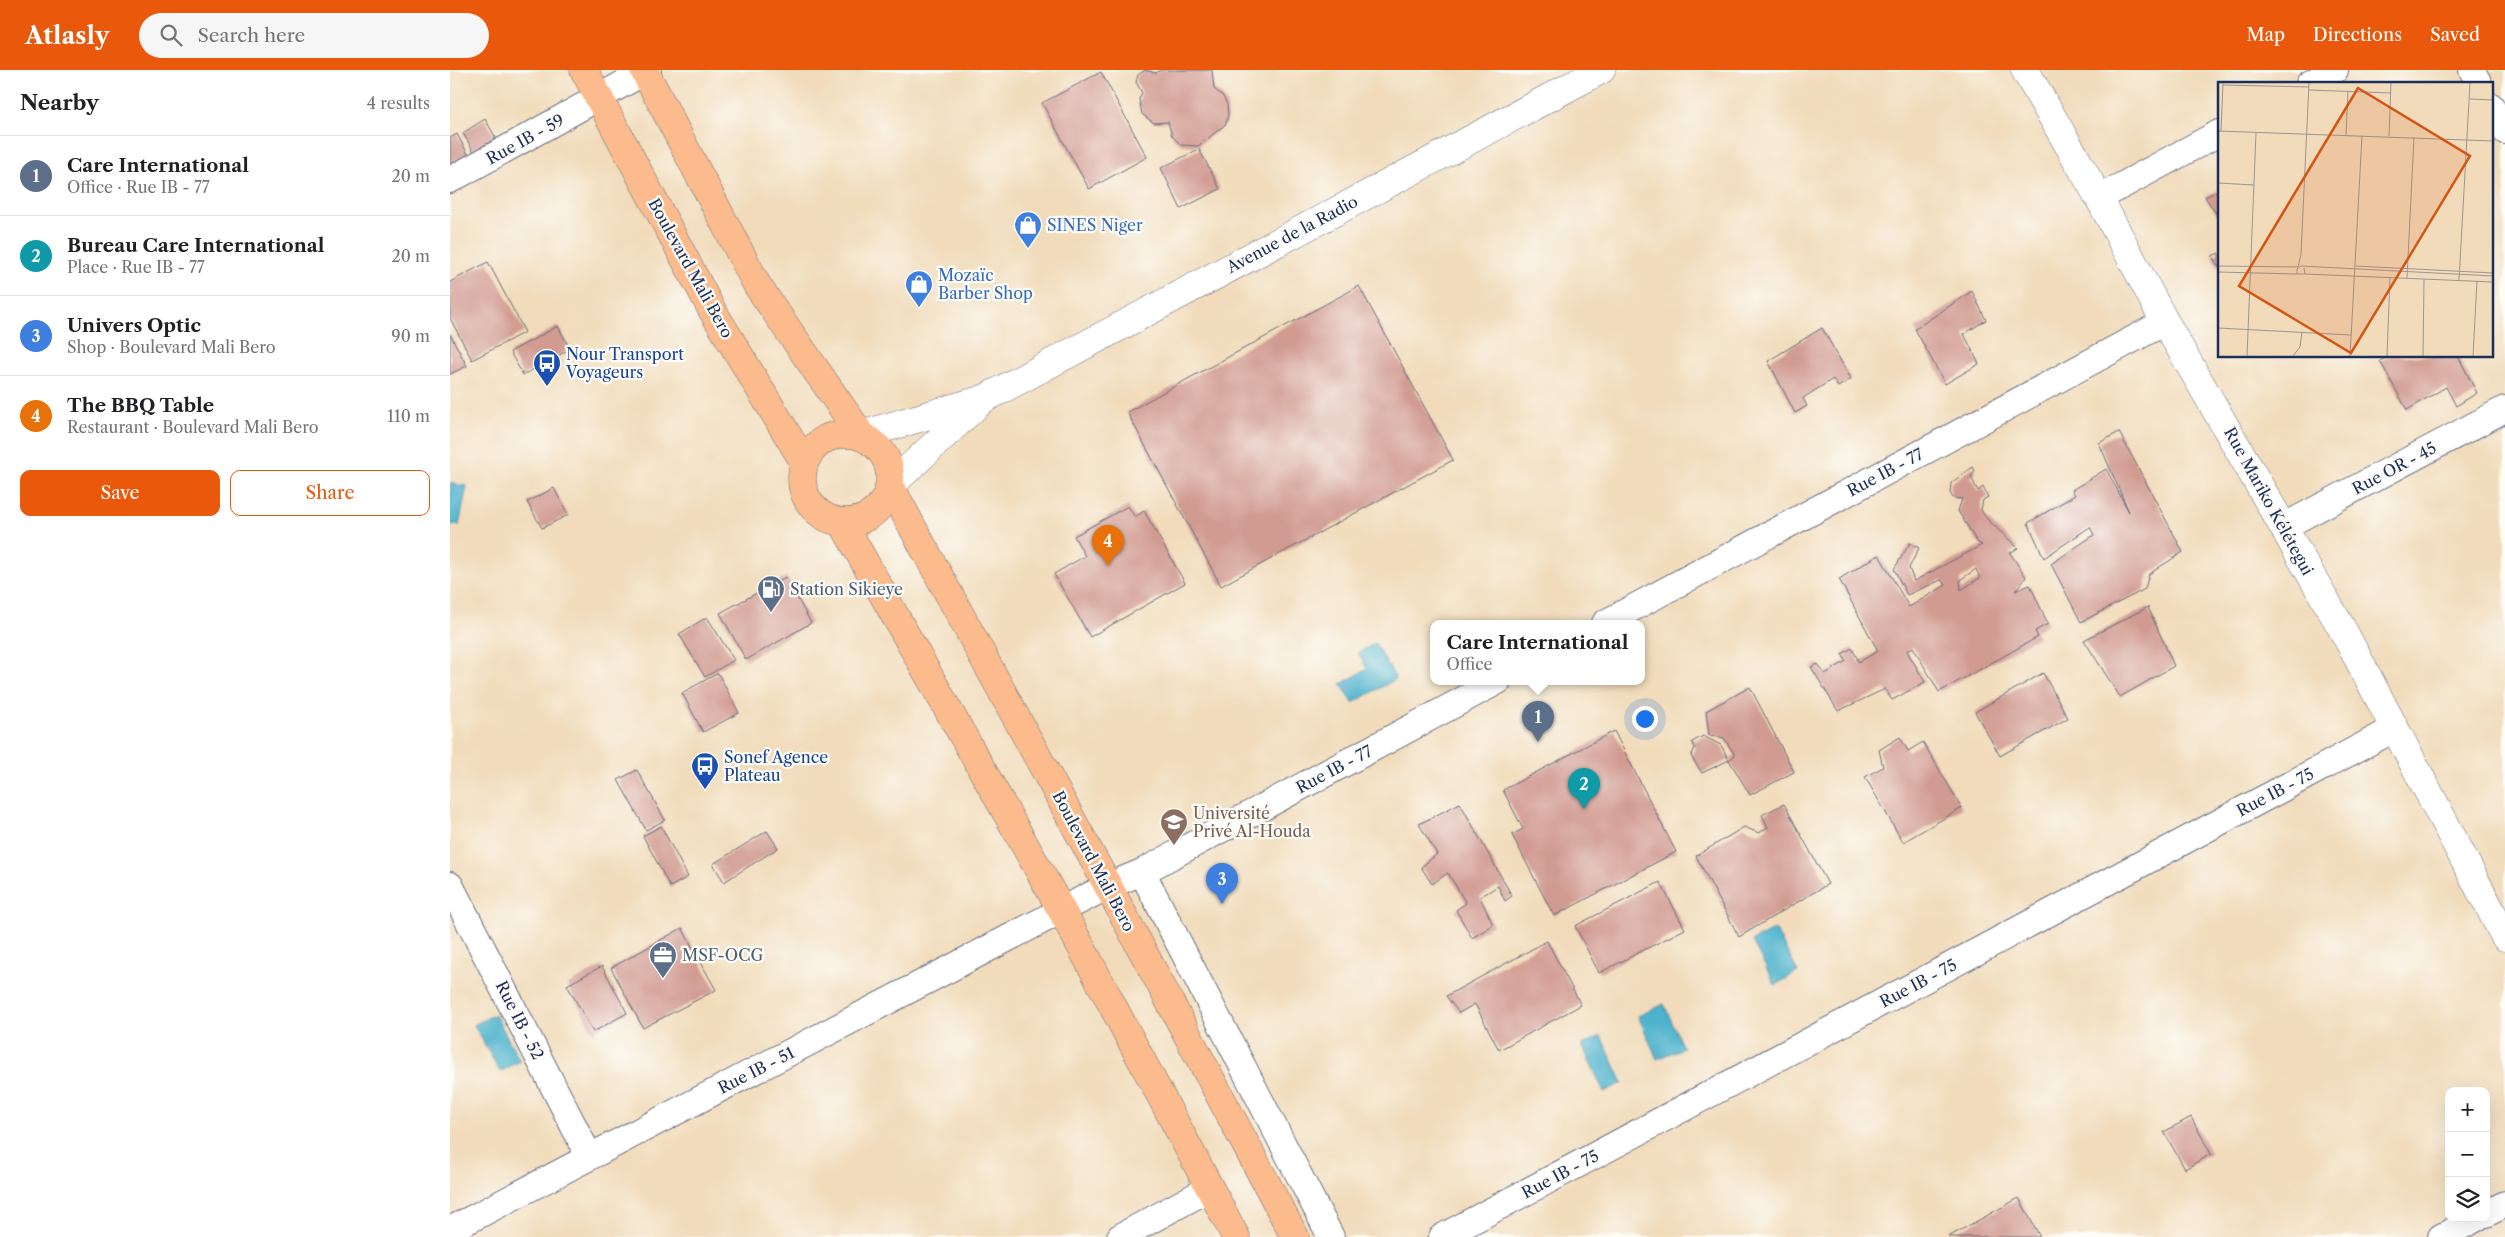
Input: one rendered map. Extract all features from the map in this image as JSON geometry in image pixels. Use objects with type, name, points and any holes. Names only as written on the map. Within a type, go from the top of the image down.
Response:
[{"type":"main road","name":"Boulevard Mali Bero","points":[[584,70],[712,310],[804,462]]},
{"type":"main road","points":[[646,71],[757,286],[861,435]]},
{"type":"main road","points":[[847,433],[861,435],[875,443],[885,456],[891,470],[890,486],[884,502],[873,514],[858,521],[842,522],[826,517],[814,508],[804,494],[802,478],[804,462],[821,440],[833,435],[847,433]]},
{"type":"main road","name":"Boulevard Mali Bero","points":[[890,486],[1108,886],[1295,1237]]},
{"type":"main road","points":[[842,522],[1062,911],[1236,1237]]},
{"type":"street","name":"Avenue de la Radio","points":[[861,435],[984,399],[1601,70]]},
{"type":"street","name":"Rue Mariko Kélétegui","points":[[2025,70],[2099,198],[2165,322],[2253,470],[2283,527],[2345,634],[2505,937]]},
{"type":"street","points":[[2314,82],[2335,70]]},
{"type":"street","points":[[2472,70],[2478,82]]},
{"type":"street","name":"Rue IB - 59","points":[[450,180],[646,71]]},
{"type":"street","points":[[2492,108],[2505,131]]},
{"type":"street","points":[[2099,198],[2218,134]]},
{"type":"street","name":"Rue IB - 77","points":[[1611,620],[2165,322]]},
{"type":"street","name":"Avenue de la Radio","points":[[890,486],[984,399]]},
{"type":"street","name":"Rue OR - 45","points":[[2283,527],[2505,409]]},
{"type":"street","name":"Rue IB - 77","points":[[1062,911],[1108,886],[1142,872],[1491,685]]},
{"type":"street","name":"Rue IB - 75","points":[[1442,1237],[2394,729]]},
{"type":"street","points":[[1142,872],[1331,1237]]},
{"type":"street","name":"Rue IB - 52","points":[[450,885],[589,1156]]},
{"type":"street","name":"Rue IB - 51","points":[[450,1230],[1062,911]]},
{"type":"street","points":[[1120,1237],[1210,1188]]},
{"type":"street","points":[[2490,1212],[2505,1204]]},
{"type":"street","points":[[2441,1237],[2469,1222]]},
{"type":"water","points":[[450,483],[467,486],[459,526],[450,524]]},
{"type":"water","points":[[1375,643],[1396,679],[1353,703],[1341,684],[1367,669],[1358,653]]},
{"type":"water","points":[[1775,929],[1798,972],[1775,985],[1752,941]]},
{"type":"water","points":[[1664,1004],[1683,1048],[1657,1059],[1638,1016]]},
{"type":"water","points":[[495,1014],[520,1061],[500,1072],[474,1025]]},
{"type":"water","points":[[1601,1036],[1623,1083],[1604,1092],[1582,1045]]},
{"type":"building","points":[[1145,70],[1156,73],[1161,70],[1212,70],[1214,89],[1222,95],[1227,104],[1228,115],[1226,124],[1198,146],[1181,145],[1172,136],[1168,122],[1154,123],[1142,114],[1139,99],[1142,93],[1136,82],[1138,75]]},
{"type":"building","points":[[1101,72],[1147,157],[1089,189],[1042,103]]},
{"type":"building","points":[[485,119],[496,138],[474,152],[463,133]]},
{"type":"building","points":[[457,134],[469,156],[450,166],[450,138]]},
{"type":"building","points":[[1199,149],[1220,189],[1181,209],[1161,168]]},
{"type":"building","points":[[2218,190],[2218,216],[2205,197]]},
{"type":"building","points":[[2218,253],[2218,266],[2212,256]]},
{"type":"building","points":[[488,262],[525,332],[472,360],[450,318],[450,282]]},
{"type":"building","points":[[1359,286],[1453,460],[1221,586],[1127,412]]},
{"type":"building","points":[[1972,291],[1986,320],[1964,334],[1979,364],[1945,384],[1915,329]]},
{"type":"building","points":[[558,326],[570,349],[523,375],[510,352]]},
{"type":"building","points":[[1822,328],[1851,379],[1838,387],[1833,379],[1803,398],[1807,406],[1795,413],[1768,361]]},
{"type":"building","points":[[450,334],[467,366],[450,374]]},
{"type":"building","points":[[2385,358],[2459,358],[2477,393],[2456,406],[2446,387],[2407,410],[2380,361]]},
{"type":"building","points":[[2119,432],[2183,552],[2149,574],[2145,589],[2081,622],[2051,564],[2094,535],[2090,527],[2044,558],[2028,523],[2075,495],[2072,490],[2106,469],[2129,512],[2099,443]]},
{"type":"building","points":[[1973,467],[1975,471],[1971,477],[1978,491],[1983,487],[1988,497],[1983,500],[1981,510],[1987,519],[2018,548],[2010,553],[2026,577],[2015,591],[2030,585],[2048,624],[2035,631],[2038,637],[1939,692],[1913,647],[1907,651],[1925,682],[1892,700],[1885,689],[1838,711],[1811,667],[1818,664],[1825,674],[1846,661],[1842,654],[1852,648],[1859,662],[1878,651],[1839,579],[1879,555],[1909,607],[1946,585],[1941,580],[1907,595],[1894,569],[1910,543],[1919,548],[1909,568],[1914,581],[1982,545],[1977,542],[1958,511],[1962,499],[1953,498],[1950,493],[1951,483]],"holes":[[[1976,569],[1980,578],[1961,590],[1960,580]]]},
{"type":"building","points":[[554,488],[568,515],[542,528],[527,502]]},
{"type":"building","points":[[1128,506],[1135,517],[1144,511],[1185,583],[1090,637],[1054,574],[1085,556],[1074,536]]},
{"type":"building","points":[[786,577],[811,623],[746,660],[720,613]]},
{"type":"building","points":[[2148,607],[2174,666],[2120,697],[2084,640]]},
{"type":"building","points":[[707,617],[734,660],[705,677],[679,634]]},
{"type":"building","points":[[718,673],[739,713],[703,732],[682,693]]},
{"type":"building","points":[[2043,673],[2068,718],[2000,756],[1975,712]]},
{"type":"building","points":[[1750,687],[1794,772],[1750,795],[1729,760],[1735,755],[1724,738],[1709,735],[1706,711]]},
{"type":"building","points":[[1614,731],[1676,852],[1554,916],[1512,835],[1523,829],[1503,790]]},
{"type":"building","points":[[1703,736],[1721,745],[1729,760],[1702,773],[1691,756],[1695,748],[1692,742]]},
{"type":"building","points":[[1900,737],[1908,751],[1923,742],[1962,808],[1903,842],[1865,777],[1883,767],[1879,750]]},
{"type":"building","points":[[637,770],[665,820],[646,830],[618,780]]},
{"type":"building","points":[[1460,803],[1512,896],[1505,901],[1498,886],[1480,897],[1493,925],[1472,938],[1456,910],[1466,903],[1448,873],[1432,884],[1421,867],[1437,854],[1419,824]]},
{"type":"building","points":[[1784,804],[1828,884],[1739,937],[1696,856],[1744,827],[1759,833],[1768,827],[1762,815]]},
{"type":"building","points":[[661,826],[688,877],[670,887],[643,836]]},
{"type":"building","points":[[767,831],[778,848],[724,882],[713,864]]},
{"type":"building","points":[[1660,882],[1685,929],[1599,973],[1575,926]]},
{"type":"building","name":"MSF-OCG","points":[[682,928],[716,990],[643,1028],[611,968]]},
{"type":"building","points":[[1547,941],[1581,1005],[1499,1050],[1475,1004],[1459,1013],[1446,996]]},
{"type":"building","points":[[602,966],[627,1013],[593,1032],[567,985]]},
{"type":"building","points":[[2191,1117],[2211,1154],[2185,1169],[2164,1132]]},
{"type":"building","points":[[2019,1198],[2040,1237],[1948,1237]]},
{"type":"place","name":"SINES Niger","points":[[1028,249]]},
{"type":"place","name":"Mozaïc Barber Shop","points":[[919,308]]},
{"type":"place","name":"Nour Transport Voyageurs","points":[[547,387]]},
{"type":"place","name":"The BBQ Table","points":[[1108,566]]},
{"type":"place","name":"Station Sikieye","points":[[771,613]]},
{"type":"place","name":"Care International","points":[[1538,742]]},
{"type":"place","name":"Sonef Agence Plateau","points":[[705,790]]},
{"type":"place","name":"Bureau Care International","points":[[1584,809]]},
{"type":"place","name":"Université Privé Al-Houda","points":[[1174,846]]},
{"type":"place","name":"Univers Optic","points":[[1222,904]]},
{"type":"place","name":"MSF-OCG","points":[[663,979]]}]
